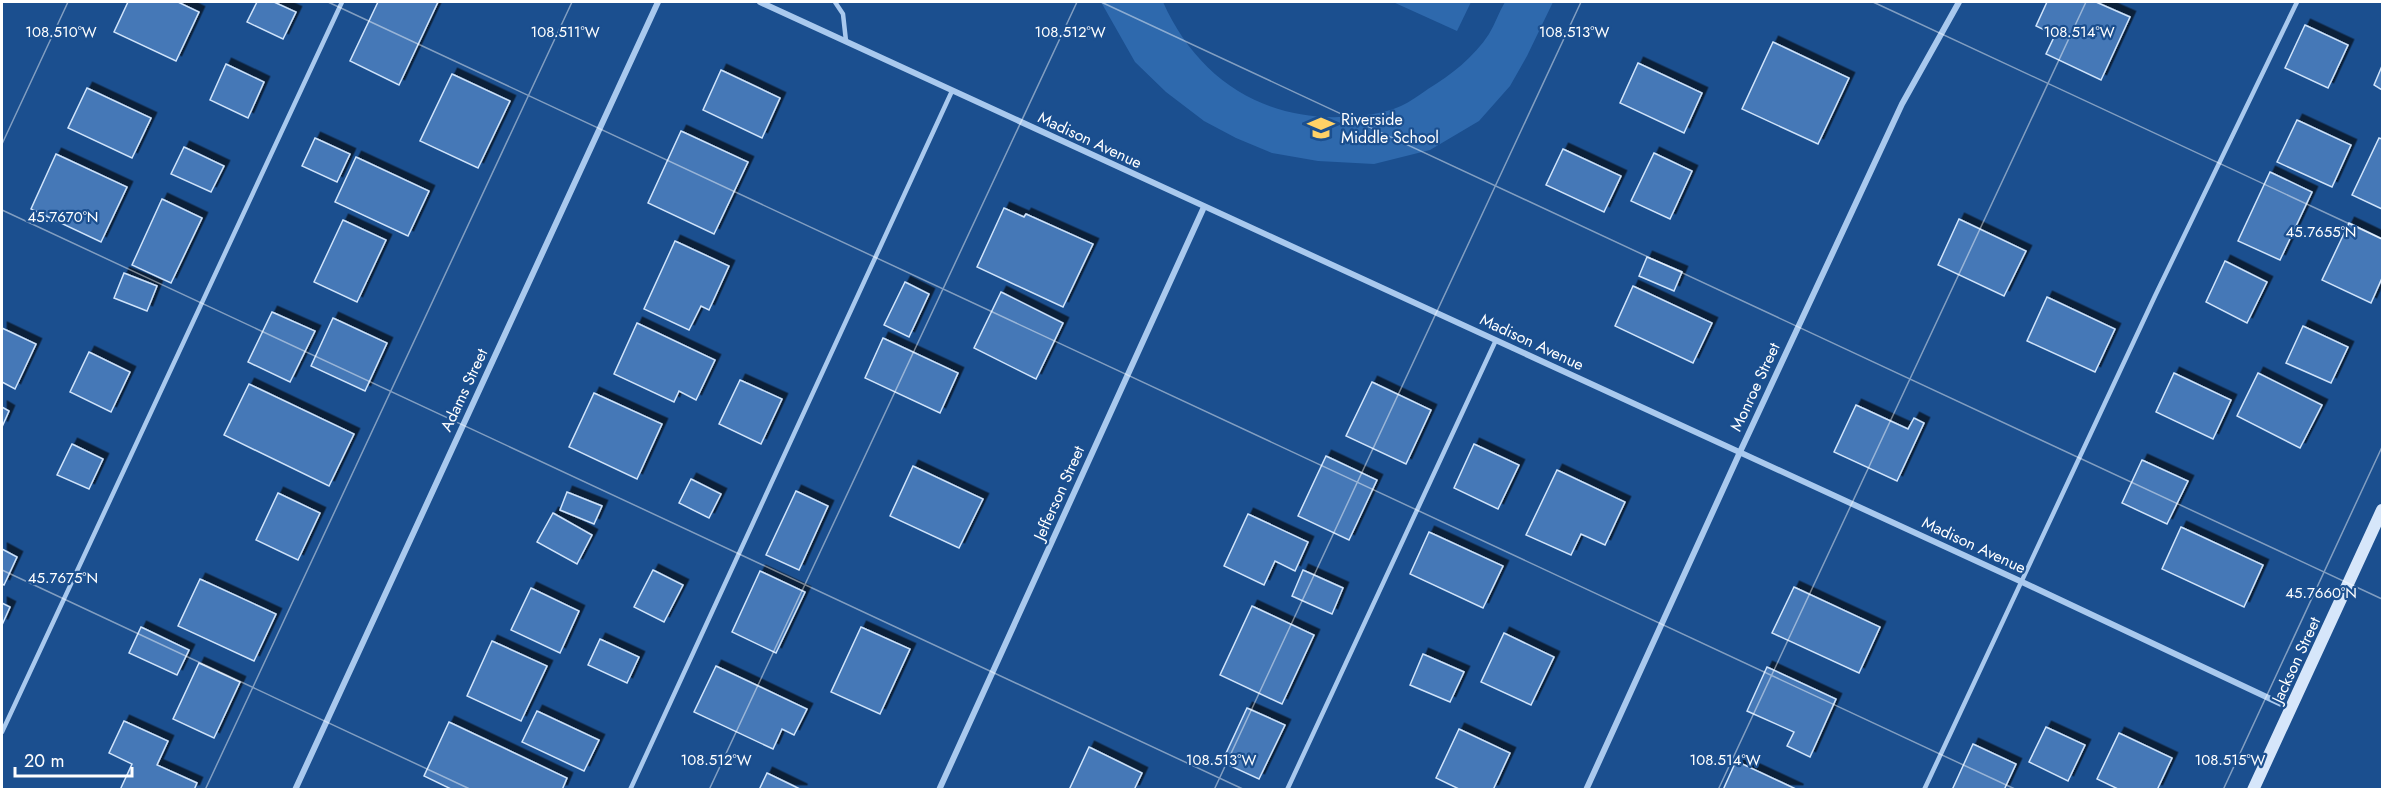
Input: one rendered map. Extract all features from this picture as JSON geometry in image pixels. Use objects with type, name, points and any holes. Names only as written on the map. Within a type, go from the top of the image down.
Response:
[{"type":"street","name":"Adams Street","points":[[295,789],[658,2]]},
{"type":"street","name":"Madison Avenue","points":[[760,2],[2020,581],[2292,709]]},
{"type":"street","name":"Monroe Street","points":[[1586,789],[1902,104],[1959,2]]},
{"type":"street","name":"Jefferson Street","points":[[939,789],[1204,207]]},
{"type":"street","name":"Jackson Street","points":[[2253,789],[2292,709],[2382,510]]},
{"type":"lane","points":[[2,732],[342,2]]},
{"type":"lane","points":[[835,2],[843,14],[846,41]]},
{"type":"lane","points":[[1924,789],[2020,581],[2298,2]]},
{"type":"lane","points":[[630,789],[952,91]]},
{"type":"lane","points":[[1287,789],[1496,340]]},
{"type":"shaded area","points":[[1101,2],[1163,2],[1193,52],[1213,72],[1234,88],[1284,111],[1312,116],[1342,117],[1394,109],[1445,78],[1462,65],[1483,42],[1505,2],[1553,2],[1510,86],[1479,121],[1430,150],[1374,164],[1318,161],[1272,153],[1204,121],[1166,92],[1135,62]]},
{"type":"shaded area","points":[[1393,2],[1471,2],[1457,31]]},
{"type":"building","points":[[128,2],[178,2],[199,12],[176,61],[114,32]]},
{"type":"building","points":[[257,2],[274,2],[296,12],[283,39],[247,22]]},
{"type":"building","points":[[378,2],[438,2],[399,85],[350,61]]},
{"type":"building","points":[[2047,2],[2096,2],[2130,17],[2101,80],[2046,54],[2055,35],[2036,26]]},
{"type":"building","points":[[2305,25],[2348,45],[2328,88],[2285,68]]},
{"type":"building","points":[[1773,42],[1849,78],[1818,144],[1742,109]]},
{"type":"building","points":[[1638,63],[1702,93],[1684,133],[1620,103]]},
{"type":"building","points":[[226,64],[264,82],[248,118],[210,100]]},
{"type":"building","points":[[2382,66],[2382,90],[2374,85]]},
{"type":"building","points":[[721,70],[780,98],[762,138],[703,110]]},
{"type":"building","points":[[452,74],[510,101],[478,168],[420,141]]},
{"type":"building","points":[[87,88],[151,118],[132,158],[68,128]]},
{"type":"building","points":[[2297,120],[2351,145],[2332,187],[2277,162]]},
{"type":"building","points":[[681,131],[748,162],[714,234],[648,203]]},
{"type":"building","points":[[315,138],[350,154],[337,182],[302,166]]},
{"type":"building","points":[[2379,138],[2382,139],[2382,209],[2352,195]]},
{"type":"building","points":[[184,147],[224,166],[211,192],[171,174]]},
{"type":"building","points":[[1563,149],[1621,176],[1604,212],[1546,185]]},
{"type":"building","points":[[1654,153],[1692,171],[1670,219],[1631,201]]},
{"type":"building","points":[[56,154],[127,187],[101,242],[31,209]]},
{"type":"building","points":[[356,157],[429,191],[408,236],[335,202]]},
{"type":"building","points":[[2270,172],[2312,192],[2280,260],[2238,241]]},
{"type":"building","points":[[162,199],[202,218],[171,283],[132,265]]},
{"type":"building","points":[[1004,208],[1024,217],[1026,214],[1093,244],[1063,307],[977,267]]},
{"type":"building","points":[[1959,219],[2026,251],[2004,296],[1938,265]]},
{"type":"building","points":[[343,220],[386,240],[357,302],[314,282]]},
{"type":"building","points":[[2349,223],[2382,239],[2382,278],[2371,303],[2322,280]]},
{"type":"building","points":[[675,241],[729,266],[709,310],[701,306],[689,330],[644,309]]},
{"type":"building","points":[[1647,257],[1682,272],[1674,291],[1639,276]]},
{"type":"building","points":[[2225,261],[2267,282],[2247,323],[2206,302]]},
{"type":"building","points":[[124,273],[157,286],[147,311],[114,298]]},
{"type":"building","points":[[905,282],[929,294],[909,337],[884,325]]},
{"type":"building","points":[[1633,286],[1712,323],[1693,363],[1615,326]]},
{"type":"building","points":[[1001,292],[1063,323],[1036,379],[974,348]]},
{"type":"building","points":[[2047,297],[2115,329],[2095,372],[2027,341]]},
{"type":"building","points":[[272,312],[315,331],[290,382],[248,362]]},
{"type":"building","points":[[333,318],[387,343],[365,391],[311,366]]},
{"type":"building","points":[[637,323],[715,360],[696,400],[679,391],[674,402],[614,374]]},
{"type":"building","points":[[2303,326],[2348,347],[2331,383],[2286,363]]},
{"type":"building","points":[[2,328],[36,344],[15,389],[2,382]]},
{"type":"building","points":[[883,338],[958,373],[940,413],[865,378]]},
{"type":"building","points":[[89,352],[130,372],[111,412],[70,392]]},
{"type":"building","points":[[2174,373],[2231,400],[2213,439],[2156,412]]},
{"type":"building","points":[[2258,373],[2322,405],[2300,448],[2237,416]]},
{"type":"building","points":[[740,380],[782,399],[761,444],[719,424]]},
{"type":"building","points":[[1372,382],[1431,410],[1406,464],[1346,436]]},
{"type":"building","points":[[249,384],[354,434],[329,486],[224,435]]},
{"type":"building","points":[[594,393],[662,424],[637,479],[569,447]]},
{"type":"building","points":[[1856,405],[1908,429],[1914,418],[1924,423],[1897,481],[1834,452]]},
{"type":"building","points":[[2,407],[9,411],[2,427]]},
{"type":"building","points":[[72,444],[103,459],[89,489],[57,475]]},
{"type":"building","points":[[1474,444],[1519,465],[1498,509],[1454,488]]},
{"type":"building","points":[[1326,456],[1377,480],[1349,540],[1298,516]]},
{"type":"building","points":[[2142,460],[2188,481],[2167,524],[2122,503]]},
{"type":"building","points":[[913,466],[983,499],[959,548],[890,516]]},
{"type":"building","points":[[1557,470],[1625,502],[1605,545],[1581,534],[1571,555],[1526,535]]},
{"type":"building","points":[[691,479],[721,494],[709,518],[679,503]]},
{"type":"building","points":[[796,491],[828,506],[799,570],[766,555]]},
{"type":"building","points":[[567,492],[602,506],[594,524],[560,510]]},
{"type":"building","points":[[278,493],[320,513],[298,560],[256,540]]},
{"type":"building","points":[[553,513],[592,535],[577,564],[537,542]]},
{"type":"building","points":[[1248,514],[1308,542],[1295,571],[1275,561],[1264,585],[1224,566]]},
{"type":"building","points":[[2181,527],[2263,565],[2244,607],[2162,569]]},
{"type":"building","points":[[1429,532],[1503,566],[1483,608],[1410,574]]},
{"type":"building","points":[[2,549],[17,557],[4,585],[2,584]]},
{"type":"building","points":[[653,570],[683,585],[664,622],[634,607]]},
{"type":"building","points":[[1303,570],[1343,588],[1332,614],[1292,596]]},
{"type":"building","points":[[760,571],[805,592],[776,653],[732,632]]},
{"type":"building","points":[[200,579],[276,614],[254,661],[178,626]]},
{"type":"building","points":[[1794,587],[1880,627],[1859,673],[1772,633]]},
{"type":"building","points":[[531,588],[579,611],[560,653],[511,630]]},
{"type":"building","points":[[2,603],[10,607],[2,625]]},
{"type":"building","points":[[1252,606],[1314,635],[1282,704],[1220,675]]},
{"type":"building","points":[[141,627],[189,650],[177,675],[129,653]]},
{"type":"building","points":[[861,627],[910,649],[880,714],[831,692]]},
{"type":"building","points":[[1504,633],[1554,657],[1531,705],[1481,682]]},
{"type":"building","points":[[600,639],[639,657],[627,683],[588,665]]},
{"type":"building","points":[[492,641],[547,666],[521,721],[467,696]]},
{"type":"building","points":[[1423,654],[1464,672],[1450,702],[1410,685]]},
{"type":"building","points":[[199,663],[240,682],[214,738],[173,719]]},
{"type":"building","points":[[716,666],[807,709],[794,735],[782,729],[773,749],[694,712]]},
{"type":"building","points":[[1767,667],[1836,699],[1810,757],[1787,746],[1794,732],[1747,711]]},
{"type":"building","points":[[1247,708],[1285,725],[1259,779],[1222,762]]},
{"type":"building","points":[[537,711],[599,740],[584,771],[522,742]]},
{"type":"building","points":[[124,721],[168,741],[157,765],[197,783],[194,790],[120,790],[132,764],[109,753]]},
{"type":"building","points":[[449,722],[567,778],[562,790],[453,790],[424,776]]},
{"type":"building","points":[[2046,727],[2085,745],[2068,781],[2029,762]]},
{"type":"building","points":[[1459,729],[1510,753],[1493,790],[1461,790],[1436,778]]},
{"type":"building","points":[[2119,733],[2172,758],[2157,790],[2120,790],[2097,779]]},
{"type":"building","points":[[1973,744],[2016,764],[2004,790],[1952,790]]},
{"type":"building","points":[[1089,747],[1142,773],[1134,790],[1069,790]]},
{"type":"building","points":[[1736,761],[1798,790],[1723,790]]},
{"type":"building","points":[[767,773],[802,790],[759,790]]},
{"type":"place","name":"Riverside Middle School","points":[[1321,128]]}]
